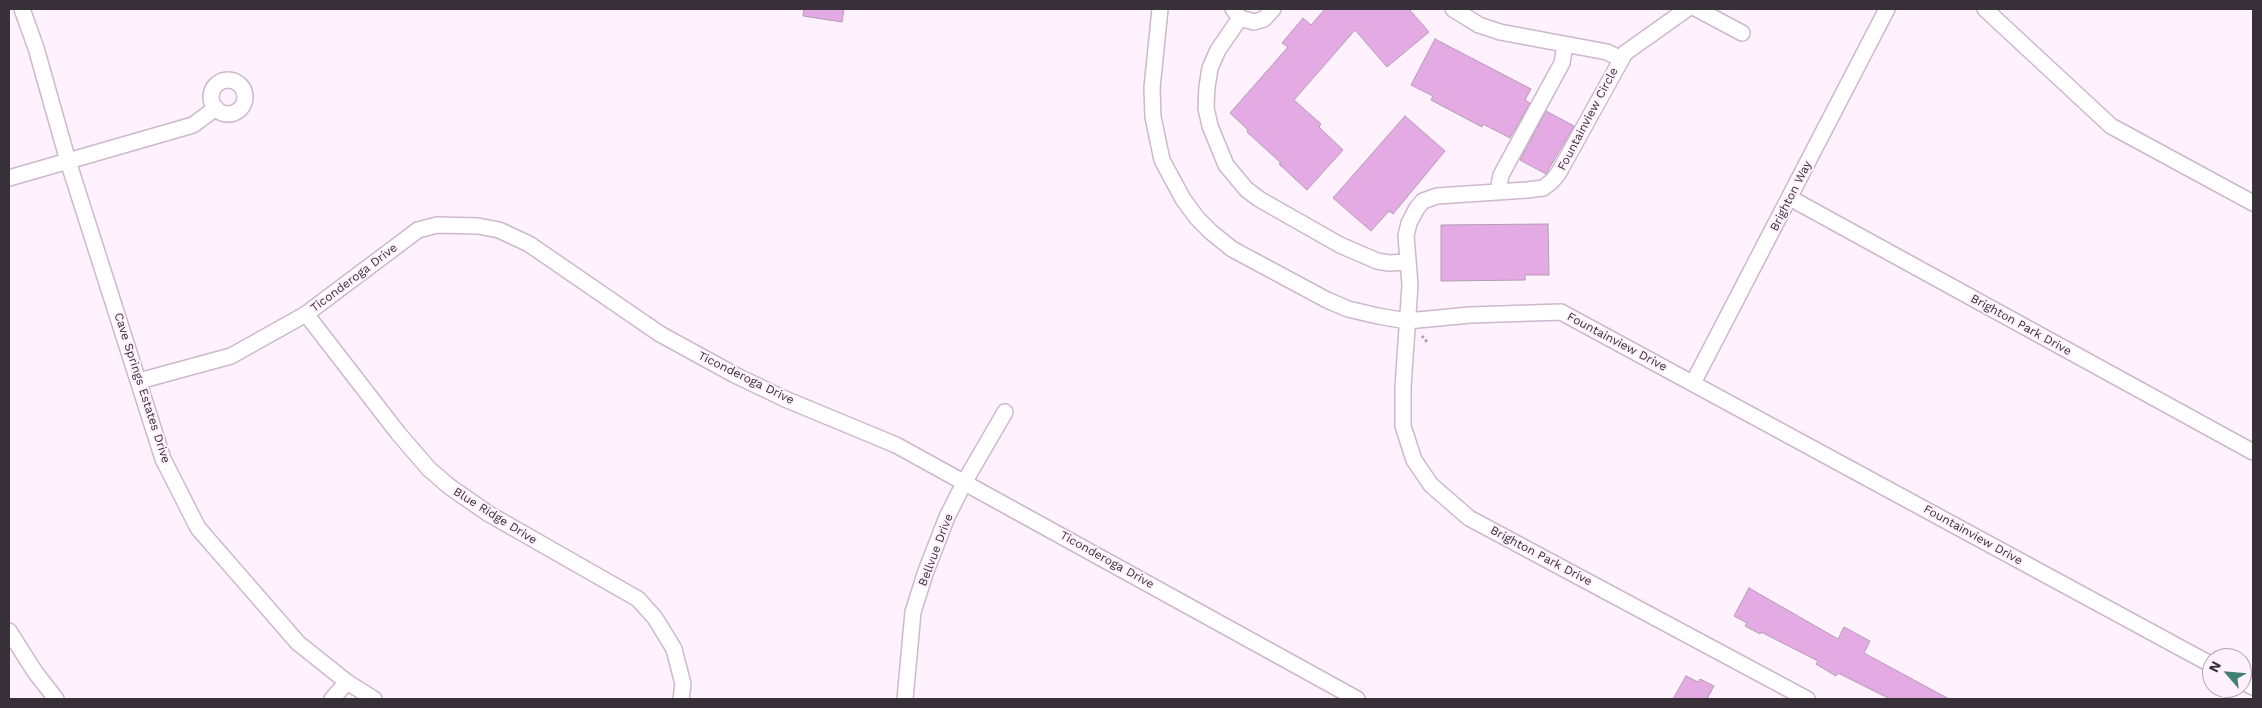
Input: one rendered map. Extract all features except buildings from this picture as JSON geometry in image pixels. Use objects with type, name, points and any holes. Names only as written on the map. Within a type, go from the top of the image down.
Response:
[{"type":"street","name":"Cave Springs Estates Drive","points":[[22,9],[36,48],[68,161],[163,459],[198,528],[298,643],[347,682],[374,699]]},
{"type":"street","name":"Fountainview Drive","points":[[1160,9],[1152,88],[1155,133],[1169,176],[1197,218],[1210,232],[1232,249],[1327,300],[1348,309],[1407,321],[1560,312],[2202,660]]},
{"type":"street","points":[[1273,9],[1268,16],[1260,21],[1249,22],[1236,13],[1210,68],[1206,108],[1210,126],[1226,165],[1246,189],[1276,211],[1359,254],[1389,263],[1407,262]]},
{"type":"street","name":"Fountainview Circle","points":[[1454,9],[1479,25],[1500,32],[1607,52],[1621,59]]},
{"type":"street","name":"Fountainview Circle","points":[[1407,321],[1410,285],[1406,236],[1409,223],[1423,201],[1437,196],[1543,188],[1558,174],[1621,59],[1634,46],[1687,9]]},
{"type":"street","points":[[1697,9],[1742,33]]},
{"type":"street","name":"Brighton Way","points":[[1693,383],[1887,9]]},
{"type":"street","points":[[1985,9],[2111,126],[2253,203]]},
{"type":"street","points":[[1498,191],[1501,175],[1562,64],[1566,45]]},
{"type":"street","points":[[9,178],[193,125],[216,108]]},
{"type":"street","name":"Brighton Park Drive","points":[[1790,198],[2253,452]]},
{"type":"street","name":"Ticonderoga Drive","points":[[139,381],[231,356],[306,314],[418,230],[437,225],[478,226],[498,230],[529,244],[660,334],[735,376],[785,399],[896,444],[1357,699]]},
{"type":"street","name":"Blue Ridge Drive","points":[[306,314],[398,433],[429,469],[450,487],[496,518],[638,599],[655,618],[674,649],[684,684],[681,699]]},
{"type":"street","name":"Brighton Park Drive","points":[[1407,321],[1403,426],[1414,460],[1431,485],[1469,518],[1808,699]]},
{"type":"street","name":"Bellvue Drive","points":[[905,699],[913,612],[947,517],[965,481],[1005,412]]},
{"type":"street","points":[[9,631],[35,672],[56,699]]},
{"type":"street","points":[[332,699],[347,682]]}]
